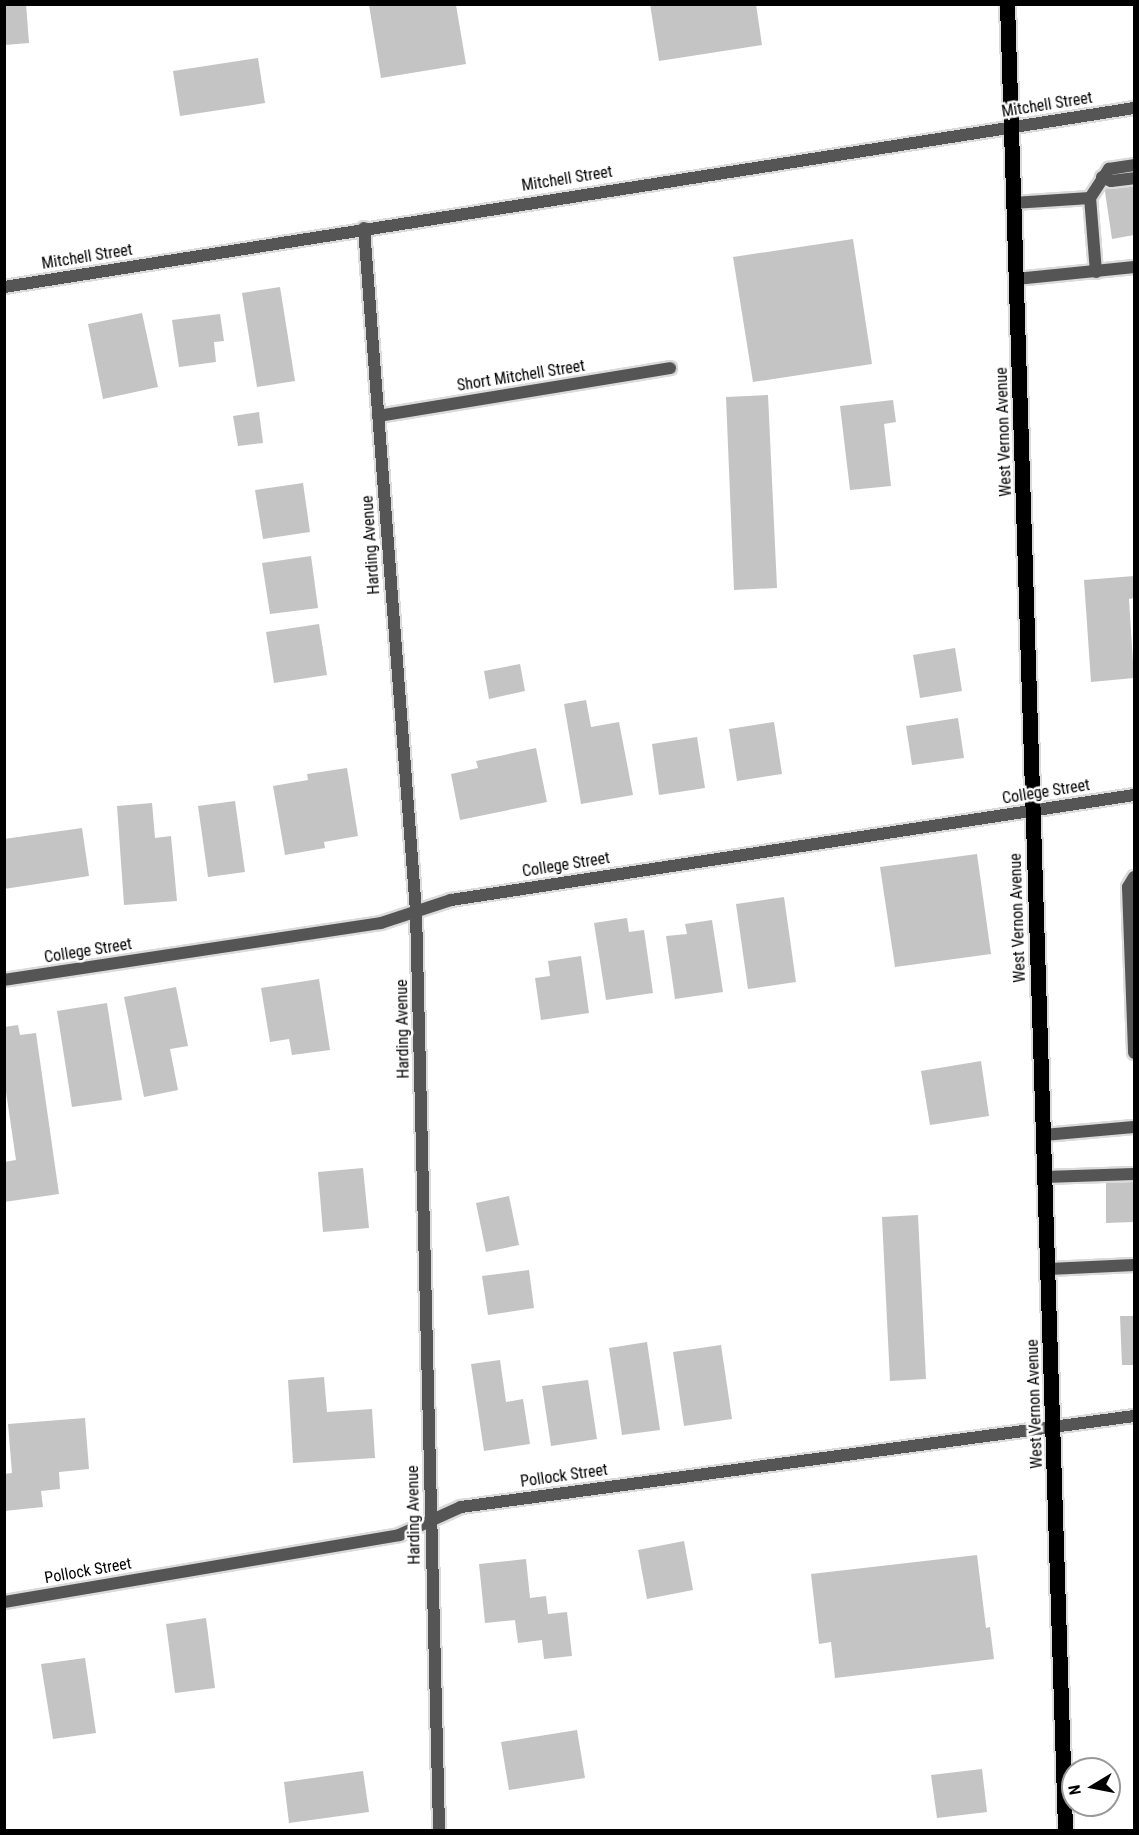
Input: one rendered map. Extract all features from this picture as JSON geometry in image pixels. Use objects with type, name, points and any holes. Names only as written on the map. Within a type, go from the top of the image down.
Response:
[{"type":"main road","name":"West Vernon Avenue","points":[[1007,4],[1049,1269],[1065,1830]]},
{"type":"street","name":"Mitchell Street","points":[[4,287],[364,228],[1134,108]]},
{"type":"street","points":[[1096,272],[1090,198],[1109,169],[1134,165]]},
{"type":"street","points":[[1102,177],[1111,181],[1134,178]]},
{"type":"street","points":[[1013,203],[1090,198]]},
{"type":"street","name":"Harding Avenue","points":[[364,228],[416,912],[439,1830]]},
{"type":"street","points":[[1017,279],[1134,267]]},
{"type":"street","name":"Short Mitchell Street","points":[[378,416],[670,368]]},
{"type":"street","name":"College Street","points":[[4,980],[381,923],[451,900],[1134,795]]},
{"type":"street","points":[[1134,877],[1128,887],[1134,1053]]},
{"type":"street","points":[[1044,1136],[1134,1127]]},
{"type":"street","points":[[1045,1177],[1134,1174]]},
{"type":"street","points":[[1049,1269],[1134,1264]]},
{"type":"street","name":"Pollock Street","points":[[4,1602],[399,1535],[461,1507],[1134,1416]]},
{"type":"building","points":[[5,4],[26,4],[29,43],[5,45]]},
{"type":"building","points":[[650,4],[756,4],[762,45],[659,61]]},
{"type":"building","points":[[369,5],[456,5],[466,64],[381,78]]},
{"type":"building","points":[[258,58],[265,103],[180,116],[173,71]]},
{"type":"building","points":[[1134,181],[1134,235],[1112,239],[1104,185]]},
{"type":"building","points":[[853,239],[872,364],[753,382],[733,257]]},
{"type":"building","points":[[280,287],[295,381],[257,387],[242,293]]},
{"type":"building","points":[[142,313],[158,387],[103,399],[88,324]]},
{"type":"building","points":[[220,314],[224,341],[214,342],[216,362],[179,367],[172,320]]},
{"type":"building","points":[[768,395],[777,588],[734,590],[726,397]]},
{"type":"building","points":[[893,400],[896,422],[884,424],[891,486],[850,490],[840,406]]},
{"type":"building","points":[[259,412],[263,443],[238,446],[233,416]]},
{"type":"building","points":[[303,483],[310,532],[263,539],[255,490]]},
{"type":"building","points":[[311,556],[318,608],[270,614],[262,563]]},
{"type":"building","points":[[1134,576],[1134,598],[1129,599],[1134,678],[1091,682],[1084,580]]},
{"type":"building","points":[[319,624],[327,675],[274,683],[266,632]]},
{"type":"building","points":[[955,648],[962,691],[920,698],[913,655]]},
{"type":"building","points":[[520,664],[525,691],[489,699],[484,671]]},
{"type":"building","points":[[586,700],[591,727],[619,722],[633,795],[581,804],[564,704]]},
{"type":"building","points":[[958,718],[964,758],[912,765],[906,726]]},
{"type":"building","points":[[774,722],[782,774],[737,781],[729,729]]},
{"type":"building","points":[[697,737],[705,788],[659,795],[652,744]]},
{"type":"building","points":[[536,748],[547,802],[460,820],[451,774],[478,768],[476,761]]},
{"type":"building","points":[[347,768],[358,836],[324,842],[325,848],[285,855],[273,786],[308,780],[307,774]]},
{"type":"building","points":[[235,801],[245,872],[208,877],[198,806]]},
{"type":"building","points":[[152,803],[155,838],[171,836],[177,901],[124,905],[117,806]]},
{"type":"building","points":[[82,828],[89,876],[4,889],[4,839]]},
{"type":"building","points":[[977,854],[991,954],[895,967],[880,867]]},
{"type":"building","points":[[784,897],[796,982],[748,989],[736,904]]},
{"type":"building","points":[[627,918],[629,932],[644,930],[653,993],[606,1000],[594,923]]},
{"type":"building","points":[[712,920],[723,992],[675,999],[666,936],[687,934],[685,924]]},
{"type":"building","points":[[581,956],[589,1013],[541,1020],[535,978],[550,976],[548,961]]},
{"type":"building","points":[[319,979],[330,1050],[292,1055],[289,1039],[270,1042],[261,988]]},
{"type":"building","points":[[176,987],[188,1046],[170,1049],[178,1090],[144,1097],[124,997]]},
{"type":"building","points":[[107,1003],[122,1100],[72,1107],[57,1011]]},
{"type":"building","points":[[18,1025],[20,1035],[36,1033],[59,1194],[4,1202],[4,1162],[16,1160],[4,1078],[4,1027]]},
{"type":"building","points":[[981,1061],[989,1116],[930,1125],[921,1071]]},
{"type":"building","points":[[363,1168],[369,1228],[323,1232],[318,1172]]},
{"type":"building","points":[[1134,1179],[1134,1222],[1106,1223],[1106,1180]]},
{"type":"building","points":[[509,1196],[519,1245],[486,1252],[476,1203]]},
{"type":"building","points":[[918,1215],[926,1379],[890,1381],[882,1217]]},
{"type":"building","points":[[529,1270],[534,1308],[488,1315],[482,1276]]},
{"type":"building","points":[[1120,1316],[1134,1316],[1134,1365],[1122,1365]]},
{"type":"building","points":[[647,1342],[660,1430],[622,1435],[609,1348]]},
{"type":"building","points":[[721,1345],[732,1419],[684,1426],[673,1352]]},
{"type":"building","points":[[500,1360],[506,1402],[523,1399],[530,1444],[484,1451],[471,1364]]},
{"type":"building","points":[[324,1377],[327,1412],[372,1409],[375,1458],[293,1463],[288,1380]]},
{"type":"building","points":[[588,1380],[597,1439],[551,1446],[542,1386]]},
{"type":"building","points":[[85,1418],[89,1469],[59,1472],[60,1489],[41,1491],[43,1507],[4,1511],[4,1474],[12,1473],[8,1424]]},
{"type":"building","points":[[684,1541],[693,1590],[647,1599],[638,1550]]},
{"type":"building","points":[[977,1555],[986,1628],[990,1627],[994,1659],[835,1678],[831,1642],[819,1644],[811,1574]]},
{"type":"building","points":[[526,1559],[530,1598],[546,1596],[548,1614],[567,1612],[572,1656],[544,1659],[542,1640],[518,1643],[515,1620],[485,1623],[479,1564]]},
{"type":"building","points":[[206,1618],[215,1688],[175,1693],[166,1624]]},
{"type":"building","points":[[85,1658],[96,1733],[53,1739],[41,1664]]},
{"type":"building","points":[[577,1730],[585,1778],[509,1790],[501,1742]]},
{"type":"building","points":[[982,1769],[987,1812],[937,1818],[931,1775]]},
{"type":"building","points":[[363,1771],[369,1812],[289,1823],[284,1782]]}]
